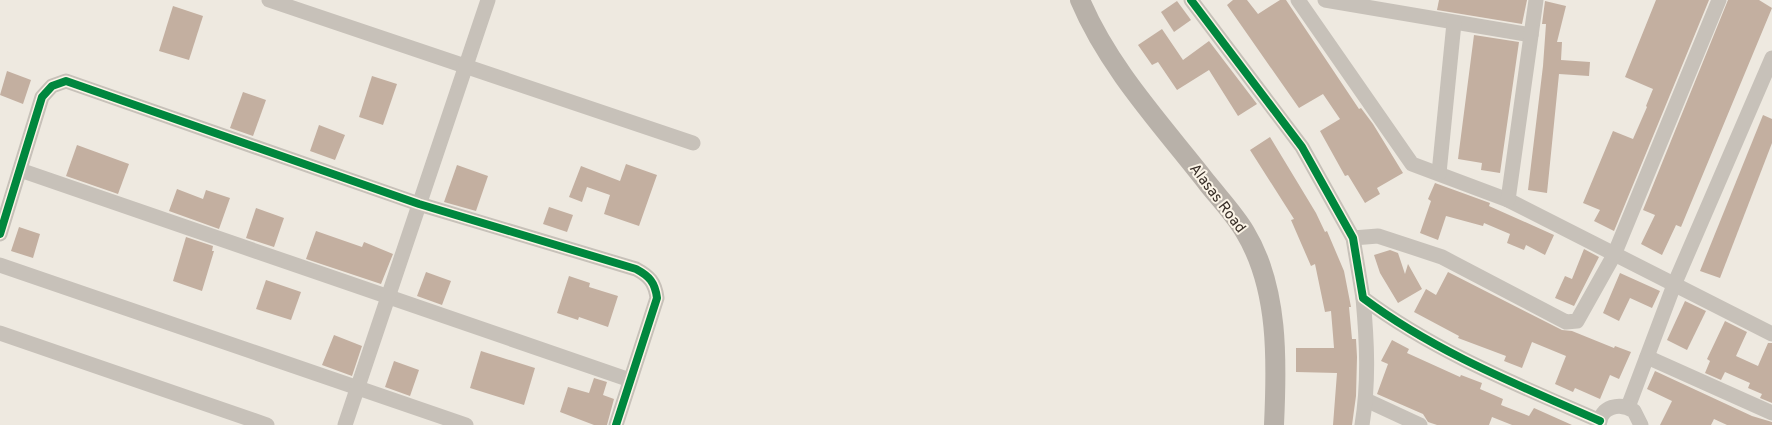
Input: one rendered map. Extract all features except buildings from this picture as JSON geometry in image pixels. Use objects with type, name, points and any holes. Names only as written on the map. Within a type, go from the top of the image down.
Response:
[{"type":"street","points":[[269,0],[466,68],[694,143]]},
{"type":"street","points":[[345,425],[488,0]]},
{"type":"street","name":"Alasas Road","points":[[1080,0],[1088,20],[1110,55],[1246,232],[1264,276],[1273,319],[1276,377],[1274,425]]},
{"type":"street","points":[[1191,0],[1302,147],[1352,238],[1364,298],[1367,342],[1366,400],[1362,425]]},
{"type":"street","points":[[1298,0],[1412,164],[1508,200],[1772,334]]},
{"type":"street","points":[[1325,0],[1531,36]]},
{"type":"street","points":[[1508,200],[1536,0]]},
{"type":"street","points":[[1352,238],[1378,236],[1442,257],[1566,322],[1577,321],[1583,314],[1614,255],[1719,0]]},
{"type":"street","points":[[1439,173],[1454,23]]},
{"type":"street","points":[[1628,407],[1674,285],[1772,58]]},
{"type":"street","points":[[0,234],[42,97],[52,86],[66,81],[419,204],[648,275],[653,282],[656,298],[616,425]]},
{"type":"street","points":[[20,170],[630,380]]},
{"type":"street","points":[[0,265],[466,425]]},
{"type":"street","points":[[1364,298],[1392,319],[1468,363],[1600,423],[1603,414],[1614,406],[1628,407],[1638,416],[1640,425]]},
{"type":"street","points":[[0,333],[267,425]]},
{"type":"street","points":[[1647,357],[1772,414]]},
{"type":"street","points":[[1366,400],[1420,425]]},
{"type":"cycle path","points":[[1191,0],[1302,147],[1353,238],[1363,298],[1390,317],[1448,351],[1600,421]]},
{"type":"cycle path","points":[[0,234],[42,97],[52,86],[66,81],[419,204],[641,272],[653,284],[657,298],[616,425]]}]
